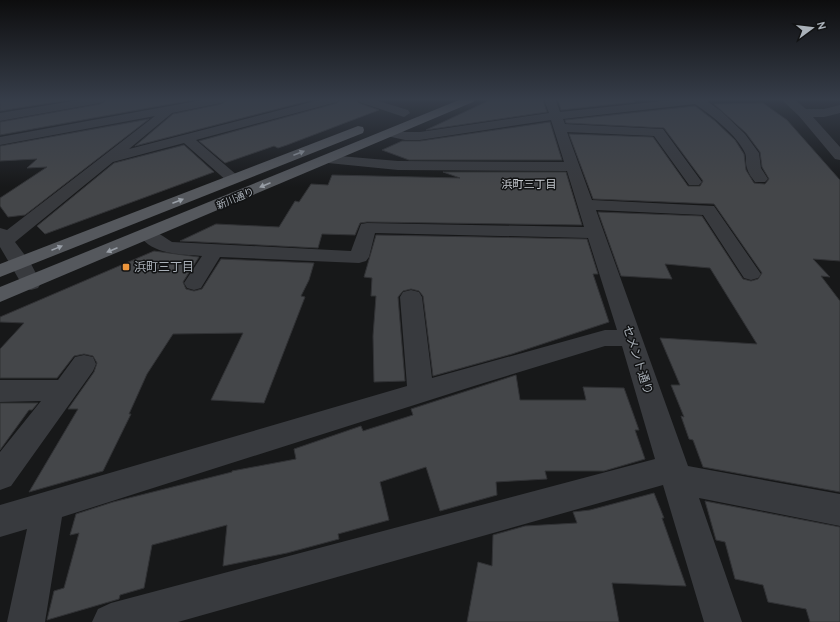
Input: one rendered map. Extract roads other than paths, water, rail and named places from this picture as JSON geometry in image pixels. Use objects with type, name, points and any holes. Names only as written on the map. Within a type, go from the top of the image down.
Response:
[{"type":"main road","name":"新川通り","points":[[0,271],[362,129]]},
{"type":"main road","name":"新川通り","points":[[0,296],[401,129]]},
{"type":"street","points":[[0,140],[51,129]]},
{"type":"street","points":[[31,283],[20,262],[3,236],[112,158],[140,129]]},
{"type":"street","points":[[112,158],[221,129]]},
{"type":"street","points":[[392,133],[405,136],[420,136],[463,129]]},
{"type":"street","name":"セメント通り","points":[[561,129],[631,338],[722,622]]},
{"type":"street","points":[[640,129],[658,132],[694,182]]},
{"type":"street","points":[[732,129],[752,153],[754,168],[760,179]]},
{"type":"street","points":[[817,129],[840,156]]},
{"type":"street","points":[[186,138],[233,179]]},
{"type":"street","points":[[328,159],[352,163],[422,167],[573,167]]},
{"type":"street","points":[[586,205],[708,210],[751,274]]},
{"type":"street","points":[[148,235],[167,247],[214,251],[359,257],[367,228],[595,233]]},
{"type":"street","points":[[194,283],[214,251]]},
{"type":"street","points":[[411,297],[421,392]]},
{"type":"street","points":[[0,522],[421,392],[605,338],[631,338]]},
{"type":"street","points":[[0,476],[84,364]]},
{"type":"street","points":[[0,391],[64,390]]},
{"type":"street","points":[[111,622],[675,474],[840,510]]},
{"type":"street","points":[[26,622],[48,507]]},
{"type":"place","name":"浜町三丁目","points":[[126,267]]},
{"type":"district","name":"浜町三丁目","points":[[529,184]]}]
